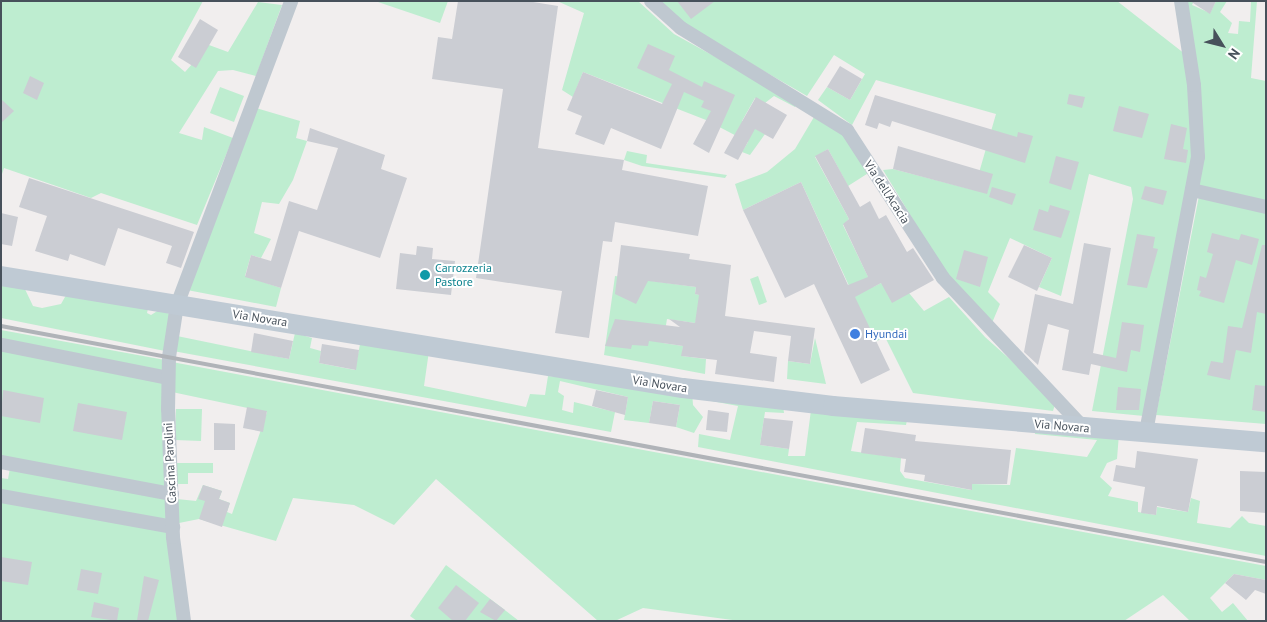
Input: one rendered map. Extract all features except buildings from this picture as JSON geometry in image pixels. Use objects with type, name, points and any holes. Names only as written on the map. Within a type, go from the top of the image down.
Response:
[{"type":"main road","name":"Via Novara","points":[[1,276],[683,388],[833,406],[1266,442]]},
{"type":"street","points":[[177,305],[291,1]]},
{"type":"street","name":"Via dell'Acacia","points":[[651,1],[681,28],[847,130],[943,278],[1084,428]]},
{"type":"street","points":[[1146,432],[1198,157],[1194,84],[1181,1]]},
{"type":"street","points":[[1192,190],[1266,207]]},
{"type":"street","name":"Cascina Parolini","points":[[177,305],[168,378],[173,527],[184,621]]},
{"type":"street","points":[[3,345],[168,378]]},
{"type":"street","points":[[1,462],[172,494]]},
{"type":"street","points":[[1,496],[173,527]]},
{"type":"green space","points":[[1,1],[203,1],[171,60],[185,72],[209,45],[228,52],[258,2],[282,5],[256,76],[233,70],[218,71],[179,133],[202,140],[204,127],[233,138],[197,225],[101,193],[91,198],[4,168],[1,177]]},
{"type":"green space","points":[[375,1],[448,1],[440,23]]},
{"type":"green space","points":[[557,1],[638,1],[674,34],[797,102],[795,107],[774,96],[765,103],[755,98],[742,121],[765,134],[750,155],[742,152],[748,142],[706,120],[583,72],[573,97],[562,90],[584,13]]},
{"type":"green space","points":[[656,1],[1117,1],[1185,54],[1194,155],[1144,416],[1092,411],[1133,199],[1131,187],[1089,174],[1061,296],[1039,287],[1052,258],[1010,238],[988,292],[1000,304],[992,323],[946,274],[883,170],[893,169],[974,190],[996,114],[876,80],[852,125],[818,100],[827,87],[850,100],[865,74],[834,55],[807,96],[684,25]]},
{"type":"green space","points":[[1186,1],[1194,1],[1192,5],[1210,13],[1216,1],[1227,1],[1220,12],[1232,23],[1228,33],[1238,34],[1239,21],[1250,22],[1251,1],[1257,1],[1251,78],[1266,81],[1266,201],[1198,186]]},
{"type":"green space","points":[[220,87],[244,96],[234,122],[210,113]]},
{"type":"green space","points":[[256,108],[300,121],[296,138],[307,141],[293,180],[279,204],[262,202],[254,233],[271,239],[261,258],[251,255],[245,276],[281,288],[276,307],[187,290]]},
{"type":"green space","points":[[814,117],[845,132],[870,172],[848,186],[828,149],[815,157],[849,219],[843,225],[873,287],[881,283],[909,293],[924,311],[949,297],[985,337],[1056,401],[1053,411],[913,393],[885,337],[875,342],[801,182],[743,210],[735,184],[767,172],[795,149]]},
{"type":"green space","points":[[627,151],[647,155],[646,163],[727,175],[725,178],[642,166],[624,160]]},
{"type":"green space","points":[[1199,196],[1266,212],[1266,424],[1156,415]]},
{"type":"green space","points":[[615,276],[696,287],[695,294],[705,296],[695,323],[667,319],[663,343],[683,346],[682,356],[706,359],[705,374],[604,355]]},
{"type":"green space","points":[[758,276],[767,302],[759,305],[750,279]]},
{"type":"green space","points":[[1,279],[23,285],[33,306],[42,308],[61,304],[69,290],[149,304],[147,313],[151,315],[159,310],[170,314],[165,351],[1,318]]},
{"type":"green space","points":[[1,330],[165,360],[166,489],[1,457]]},
{"type":"green space","points":[[295,333],[312,338],[310,348],[321,351],[319,363],[355,370],[361,339],[429,351],[424,386],[526,407],[530,394],[545,395],[548,376],[692,391],[693,405],[703,417],[694,433],[676,427],[680,405],[653,401],[649,423],[624,420],[628,397],[560,381],[558,392],[564,396],[562,410],[573,413],[574,402],[615,412],[611,432],[173,351],[177,336],[289,359]]},
{"type":"green space","points":[[815,338],[826,384],[787,379],[788,361],[810,364]]},
{"type":"green space","points":[[172,362],[1266,566],[1266,580],[1234,574],[1210,598],[1222,612],[1233,603],[1248,621],[1190,621],[1163,595],[1124,621],[740,621],[643,608],[615,621],[598,621],[436,479],[394,525],[354,505],[293,498],[276,541],[199,519],[179,523],[177,499],[196,501],[203,485],[222,491],[219,499],[230,503],[227,512],[232,514],[267,412],[172,392]]},
{"type":"green space","points":[[701,399],[783,405],[784,413],[765,412],[760,445],[789,449],[788,456],[805,456],[811,410],[907,420],[906,425],[857,422],[851,451],[901,458],[900,471],[905,478],[971,490],[972,484],[1010,485],[1016,448],[1087,457],[1097,440],[1035,434],[1035,427],[1119,434],[1117,459],[1107,463],[1100,477],[1112,488],[1108,496],[1138,502],[1138,512],[1156,515],[1157,507],[1188,512],[1191,498],[1200,501],[1197,523],[1230,528],[1242,516],[1249,523],[1266,526],[1266,556],[698,447],[699,434],[730,440],[738,406]]},
{"type":"green space","points":[[176,409],[202,409],[201,441],[175,440]]},
{"type":"green space","points":[[176,463],[213,463],[213,473],[188,473],[188,484],[175,484]]},
{"type":"green space","points":[[10,468],[166,497],[167,522],[1,490],[1,478],[8,479]]},
{"type":"green space","points":[[1,501],[169,530],[180,621],[1,621]]},
{"type":"green space","points":[[446,565],[519,621],[417,621],[410,616]]},
{"type":"railway","points":[[1,326],[1266,562]]},
{"type":"place","name":"Carrozzeria Pastore","points":[[425,275]]},
{"type":"place","name":"Hyundai","points":[[855,334]]}]
